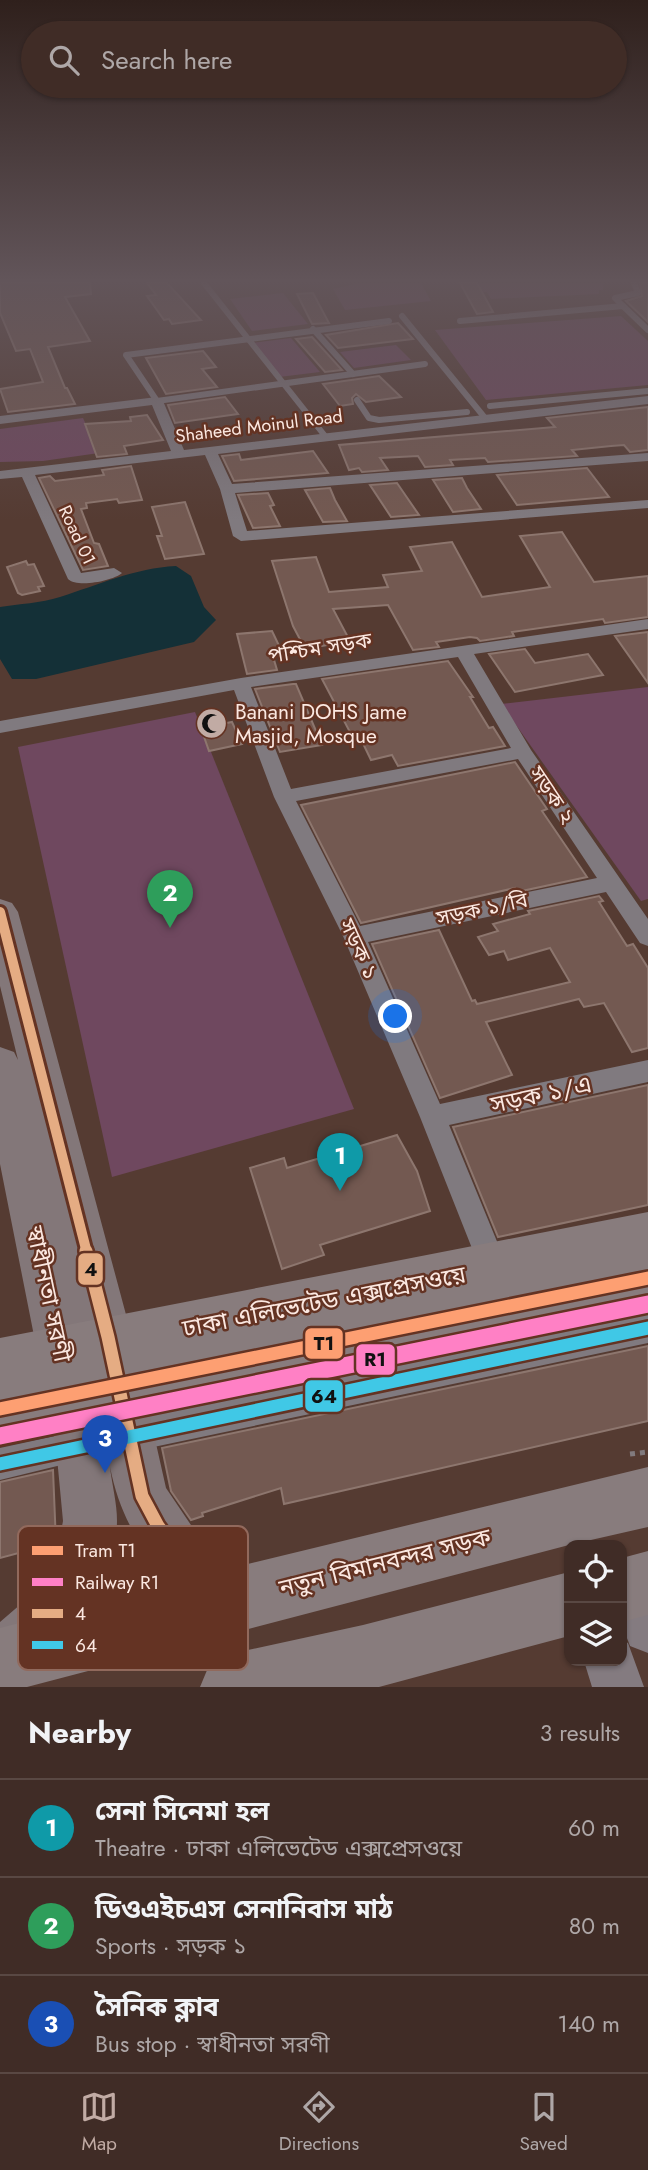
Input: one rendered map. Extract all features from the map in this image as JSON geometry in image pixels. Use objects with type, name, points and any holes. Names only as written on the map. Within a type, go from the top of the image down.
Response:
[{"type":"highway","name":"ঢাকা এলিভেটেড এক্সপ্রেসওয়ে","points":[[0,1366],[648,1236]]},
{"type":"highway","name":"ঢাকা এলিভেটেড এক্সপ্রেসওয়ে","points":[[0,1412],[648,1276]]},
{"type":"highway","name":"নতুন বিমানবন্দর সড়ক","points":[[248,1595],[639,1476]]},
{"type":"highway","points":[[234,1687],[295,1679],[564,1605]]},
{"type":"highway","name":"নতুন বিমানবন্দর সড়ক","points":[[0,1659],[18,1654]]},
{"type":"main road","name":"স্বাধীনতা সরণী","points":[[2,929],[108,1337],[142,1496],[158,1526]]},
{"type":"main road","name":"স্বাধীনতা সরণী","points":[[0,1064],[82,1447],[89,1526]]},
{"type":"main road","name":"স্বাধীনতা সরণী","points":[[0,1659],[18,1645]]},
{"type":"main road","points":[[612,1666],[618,1687]]},
{"type":"street","name":"Shaheed Moinul Road","points":[[0,475],[180,456],[488,412],[648,400]]},
{"type":"street","points":[[0,420],[157,401],[180,456]]},
{"type":"street","points":[[210,451],[227,489],[241,536],[648,504]]},
{"type":"street","points":[[227,489],[648,457]]},
{"type":"street","name":"Road 01","points":[[27,472],[76,579],[114,573]]},
{"type":"street","name":"পশ্চিম সড়ক","points":[[0,727],[241,683],[648,624]]},
{"type":"street","name":"সড়ক ২","points":[[462,649],[523,752],[648,937]]},
{"type":"street","name":"সড়ক ১","points":[[241,683],[284,797],[354,936],[433,1117],[489,1256]]},
{"type":"street","points":[[284,797],[523,752]]},
{"type":"street","name":"সড়ক ১/বি","points":[[354,936],[611,883]]},
{"type":"street","name":"সড়ক ১/এ","points":[[433,1117],[648,1071]]},
{"type":"street","points":[[0,1339],[108,1337],[648,1223]]},
{"type":"street","points":[[0,1464],[648,1328]]},
{"type":"lane","points":[[132,362],[157,401],[425,364]]},
{"type":"lane","points":[[267,362],[325,436]]},
{"type":"lane","points":[[342,362],[353,374]]},
{"type":"lane","points":[[443,362],[488,412],[648,391]]},
{"type":"lane","points":[[340,376],[348,387]]},
{"type":"lane","points":[[357,400],[369,418],[379,420],[467,412]]},
{"type":"path","points":[[639,1476],[648,1452]]},
{"type":"shaded area","points":[[267,362],[311,362],[320,372],[279,377]]},
{"type":"shaded area","points":[[349,362],[399,362],[354,368]]},
{"type":"shaded area","points":[[458,362],[648,362],[648,385],[486,400]]},
{"type":"shaded area","points":[[83,418],[99,453],[43,461],[0,462],[0,429]]},
{"type":"shaded area","points":[[648,687],[648,899],[641,901],[501,704]]},
{"type":"shaded area","points":[[195,712],[354,1109],[112,1177],[18,747]]},
{"type":"water","points":[[176,566],[191,576],[204,607],[216,620],[194,642],[36,679],[12,679],[0,659],[0,607],[53,599],[131,574]]},
{"type":"building","points":[[35,362],[54,362],[75,404],[8,412],[0,389],[43,382]]},
{"type":"building","points":[[148,362],[212,362],[216,367],[202,369],[217,387],[166,394]]},
{"type":"building","points":[[316,362],[334,362],[342,370],[325,372]]},
{"type":"building","points":[[379,376],[401,397],[366,402],[356,394],[352,398],[353,404],[340,406],[323,384]]},
{"type":"building","points":[[225,397],[238,414],[175,423],[168,405]]},
{"type":"building","points":[[648,407],[648,450],[630,452],[624,445],[572,450],[577,456],[488,462],[485,458],[450,460],[453,465],[425,467],[418,456],[380,458],[388,470],[362,472],[359,468],[349,470],[339,445],[555,427],[547,418]]},
{"type":"building","points":[[147,415],[163,440],[124,446],[127,454],[97,457],[85,424],[131,421],[130,417]]},
{"type":"building","points":[[313,451],[328,473],[234,481],[222,456],[239,454],[241,460]]},
{"type":"building","points":[[131,466],[142,500],[119,503],[117,499],[86,503],[87,508],[81,509],[94,543],[99,544],[108,566],[83,570],[39,478],[50,476],[55,481],[104,475],[102,470]]},
{"type":"building","points":[[587,468],[609,497],[517,505],[497,475]]},
{"type":"building","points":[[462,478],[481,509],[453,512],[433,480]]},
{"type":"building","points":[[397,483],[419,515],[391,517],[370,485]]},
{"type":"building","points":[[330,488],[347,521],[323,522],[305,490]]},
{"type":"building","points":[[268,493],[274,505],[270,506],[280,526],[253,528],[238,495]]},
{"type":"building","points":[[185,502],[204,554],[165,559],[157,536],[162,536],[152,507]]},
{"type":"building","points":[[562,532],[594,582],[648,576],[648,617],[605,623],[603,619],[512,632],[514,636],[480,641],[470,637],[436,642],[439,647],[413,650],[388,605],[333,609],[350,641],[305,649],[293,626],[272,561],[316,557],[329,592],[388,587],[383,575],[422,571],[410,547],[452,542],[482,597],[550,587],[520,536]]},
{"type":"building","points":[[26,561],[28,565],[34,564],[44,586],[38,587],[40,591],[22,595],[18,593],[7,567]]},
{"type":"building","points":[[272,631],[282,652],[272,653],[277,670],[247,674],[237,634]]},
{"type":"building","points":[[648,632],[648,683],[615,636]]},
{"type":"building","points":[[525,649],[535,663],[588,654],[603,675],[515,692],[489,654]]},
{"type":"building","points":[[448,661],[473,697],[470,697],[489,728],[493,727],[505,746],[398,766],[392,755],[371,760],[358,733],[352,736],[322,679]]},
{"type":"building","points":[[296,684],[322,745],[280,752],[255,689]]},
{"type":"building","points":[[232,722],[242,744],[209,751],[201,728]]},
{"type":"building","points":[[515,762],[547,809],[542,811],[587,877],[517,892],[515,888],[361,923],[301,805]]},
{"type":"building","points":[[599,896],[603,901],[599,902],[627,946],[633,944],[648,968],[648,1048],[632,1052],[604,1003],[584,1007],[579,999],[486,1022],[512,1075],[440,1098],[372,944],[439,930],[472,1001],[475,1000],[477,1004],[570,982],[550,948],[508,960],[504,951],[489,955],[478,937],[498,931],[493,924],[530,914],[528,911]]},
{"type":"building","points":[[648,1085],[648,1205],[498,1237],[453,1127]]},
{"type":"building","points":[[397,1135],[417,1171],[430,1211],[320,1245],[324,1255],[282,1269],[250,1168],[284,1158],[287,1168]]},
{"type":"building","points":[[648,1346],[648,1421],[284,1504],[281,1488],[202,1513],[203,1516],[191,1520],[171,1491],[162,1448]]},
{"type":"building","points":[[53,1470],[55,1526],[18,1526],[18,1553],[0,1558],[0,1482]]},
{"type":"tram line","name":"T1","points":[[0,1409],[648,1278]]},
{"type":"rail line","name":"R1","points":[[0,1436],[648,1304]]},
{"type":"transit line","name":"4","points":[[0,912],[108,1337],[142,1496],[158,1526]]},
{"type":"transit line","name":"64","points":[[0,1464],[648,1328]]},
{"type":"place","name":"Banani DOHS Jame Masjid, Mosque","points":[[212,724]]},
{"type":"place","name":"ডিওএইচএস সেনানিবাস মাঠ","points":[[170,928]]},
{"type":"place","name":"সেনা সিনেমা হল","points":[[340,1191]]},
{"type":"place","name":"সৈনিক ক্লাব","points":[[105,1473]]}]
